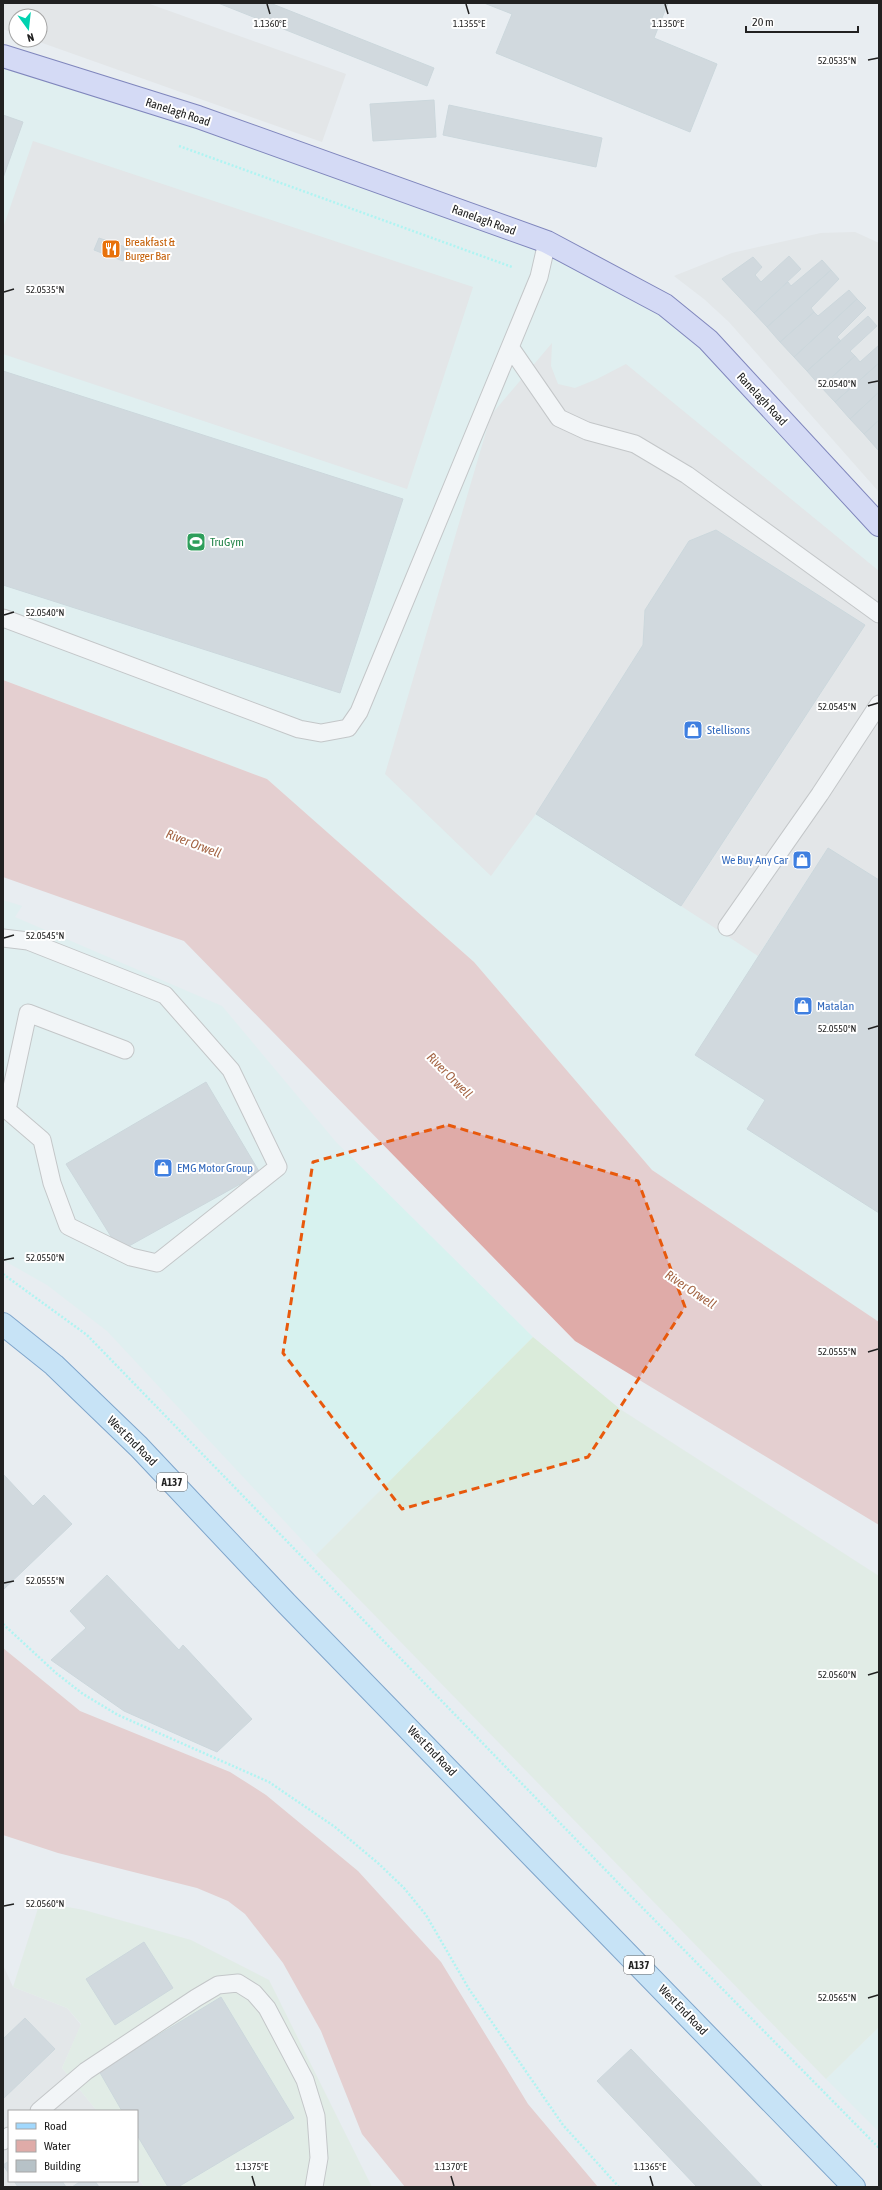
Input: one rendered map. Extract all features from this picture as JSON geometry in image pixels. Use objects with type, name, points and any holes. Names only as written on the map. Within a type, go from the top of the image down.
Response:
[{"type":"main road","name":"Ranelagh Road","points":[[3,56],[198,117],[547,242],[665,305],[708,340],[879,525]]},
{"type":"main road","name":"West End Road","points":[[3,1324],[54,1365],[139,1447],[286,1603],[854,2187]]},
{"type":"lane","points":[[3,618],[299,730],[321,733],[348,728],[359,712],[539,277],[547,242]]},
{"type":"lane","points":[[510,347],[559,418],[586,431],[635,444],[687,475],[879,614]]},
{"type":"lane","points":[[727,927],[820,794],[879,704]]},
{"type":"lane","points":[[3,938],[28,941],[165,994],[231,1070],[278,1167],[157,1263],[131,1257],[68,1226],[52,1183],[42,1140],[5,1110],[28,1013],[125,1050]]},
{"type":"lane","points":[[40,2110],[86,2071],[196,1998],[218,1985],[238,1983],[254,1993],[267,2008],[305,2080],[316,2116],[319,2158],[314,2187]]},
{"type":"path","points":[[174,144],[539,277]]},
{"type":"path","points":[[3,1274],[87,1335],[624,1889],[879,2148]]},
{"type":"path","points":[[3,1624],[56,1673],[83,1694],[118,1715],[269,1782],[335,1827],[379,1864],[404,1888],[426,1915],[470,1990],[563,2125],[619,2187]]},
{"type":"highlighted area","points":[[448,1125],[638,1181],[685,1307],[588,1457],[402,1509],[283,1353],[313,1162]]},
{"type":"shaded area","points":[[3,3],[147,3],[346,74],[322,142],[48,45],[48,8],[8,8],[8,31],[3,29]]},
{"type":"shaded area","points":[[3,56],[547,242],[665,305],[879,525],[879,1322],[652,1170],[474,962],[267,779],[3,680]]},
{"type":"shaded area","points":[[33,141],[473,287],[407,489],[3,354],[3,228]]},
{"type":"shaded area","points":[[855,232],[879,243],[879,492],[729,322],[704,299],[674,276],[732,253],[821,233]]},
{"type":"shaded area","points":[[552,343],[551,366],[558,384],[575,388],[597,379],[626,364],[879,571],[879,880],[828,848],[758,956],[681,906],[865,625],[716,530],[689,541],[645,610],[643,645],[536,814],[491,876],[385,774],[491,415]]},
{"type":"shaded area","points":[[3,900],[22,906],[15,917],[222,1006],[336,1142],[533,1337],[316,1555],[107,1331],[47,1285],[3,1260]]},
{"type":"shaded area","points":[[533,1337],[620,1409],[879,1576],[879,2027],[826,2079],[316,1555]]},
{"type":"shaded area","points":[[40,1902],[84,1910],[191,1940],[269,1980],[372,2187],[144,2187],[138,2177],[138,2110],[96,2110],[62,2068],[81,2024],[67,2008],[13,1987]]},
{"type":"shaded area","points":[[3,1965],[13,1987],[67,2008],[81,2025],[62,2068],[96,2110],[8,2110],[8,2182],[138,2182],[138,2178],[144,2187],[3,2187]]},
{"type":"shaded area","points":[[879,2027],[879,2132],[826,2079]]},
{"type":"water","name":"River Orwell","points":[[3,680],[267,779],[474,962],[652,1170],[879,1322],[879,1525],[575,1341],[184,941],[3,877]]},
{"type":"water","points":[[3,1648],[80,1711],[230,1772],[266,1795],[358,1871],[441,1962],[528,2104],[598,2187],[405,2187],[362,2134],[321,2031],[283,1963],[245,1914],[228,1901],[197,1888],[58,1853],[3,1835]]},
{"type":"building","points":[[218,3],[270,3],[434,68],[427,86]]},
{"type":"building","points":[[484,3],[668,3],[654,38],[717,64],[690,132],[496,53],[512,14]]},
{"type":"building","points":[[434,100],[436,137],[373,141],[370,104]]},
{"type":"building","points":[[449,105],[602,138],[596,167],[443,135]]},
{"type":"building","points":[[3,115],[23,122],[3,178]]},
{"type":"building","name":"Breakfast & Burger Bar","points":[[99,238],[128,248],[123,261],[94,250]]},
{"type":"building","points":[[789,256],[801,269],[754,313],[722,279],[753,257],[762,267],[755,275],[761,282]]},
{"type":"building","points":[[822,260],[831,270],[767,327],[754,313],[788,282],[791,286]]},
{"type":"building","points":[[831,270],[839,279],[811,308],[814,312],[780,342],[767,327]]},
{"type":"building","points":[[849,290],[857,299],[794,357],[780,342],[814,312],[818,316]]},
{"type":"building","points":[[857,299],[866,308],[837,337],[841,341],[807,371],[794,357]]},
{"type":"building","points":[[868,316],[877,326],[850,351],[855,356],[821,387],[807,371]]},
{"type":"building","points":[[879,345],[879,363],[835,402],[821,387],[855,356],[860,362]]},
{"type":"building","points":[[879,363],[879,392],[850,419],[835,402]]},
{"type":"building","name":"TruGym","points":[[3,371],[403,499],[340,693],[3,585]]},
{"type":"building","points":[[879,392],[879,420],[864,434],[850,419]]},
{"type":"building","points":[[879,420],[879,449],[878,450],[864,434]]},
{"type":"building","name":"Stellisons","points":[[716,530],[865,625],[681,906],[536,814],[643,645],[645,610],[689,541]]},
{"type":"building","name":"Matalan","points":[[828,848],[879,880],[879,1213],[747,1129],[765,1100],[695,1055]]},
{"type":"building","name":"EMG Motor Group","points":[[206,1082],[260,1173],[120,1251],[66,1164]]},
{"type":"building","points":[[3,1474],[33,1506],[44,1495],[72,1524],[3,1590]]},
{"type":"building","points":[[107,1575],[179,1650],[183,1645],[252,1719],[217,1752],[124,1711],[51,1660],[86,1628],[70,1611]]},
{"type":"building","points":[[144,1942],[173,1988],[115,2025],[86,1979]]},
{"type":"building","points":[[221,1997],[294,2118],[178,2187],[168,2187],[138,2137],[138,2110],[121,2110],[99,2071]]},
{"type":"building","points":[[25,2018],[55,2049],[3,2099],[3,2039]]},
{"type":"building","points":[[631,2049],[763,2187],[697,2187],[597,2081]]},
{"type":"building","points":[[8,2162],[8,2172],[3,2165]]},
{"type":"building","points":[[15,2182],[63,2182],[66,2187],[18,2187]]},
{"type":"building","points":[[80,2182],[96,2182],[99,2187],[72,2187]]},
{"type":"place","name":"Breakfast & Burger Bar","points":[[111,249]]},
{"type":"place","name":"TruGym","points":[[196,542]]},
{"type":"place","name":"Stellisons","points":[[693,730]]},
{"type":"place","name":"We Buy Any Car","points":[[802,860]]},
{"type":"place","name":"Matalan","points":[[803,1006]]},
{"type":"place","name":"EMG Motor Group","points":[[163,1168]]}]
